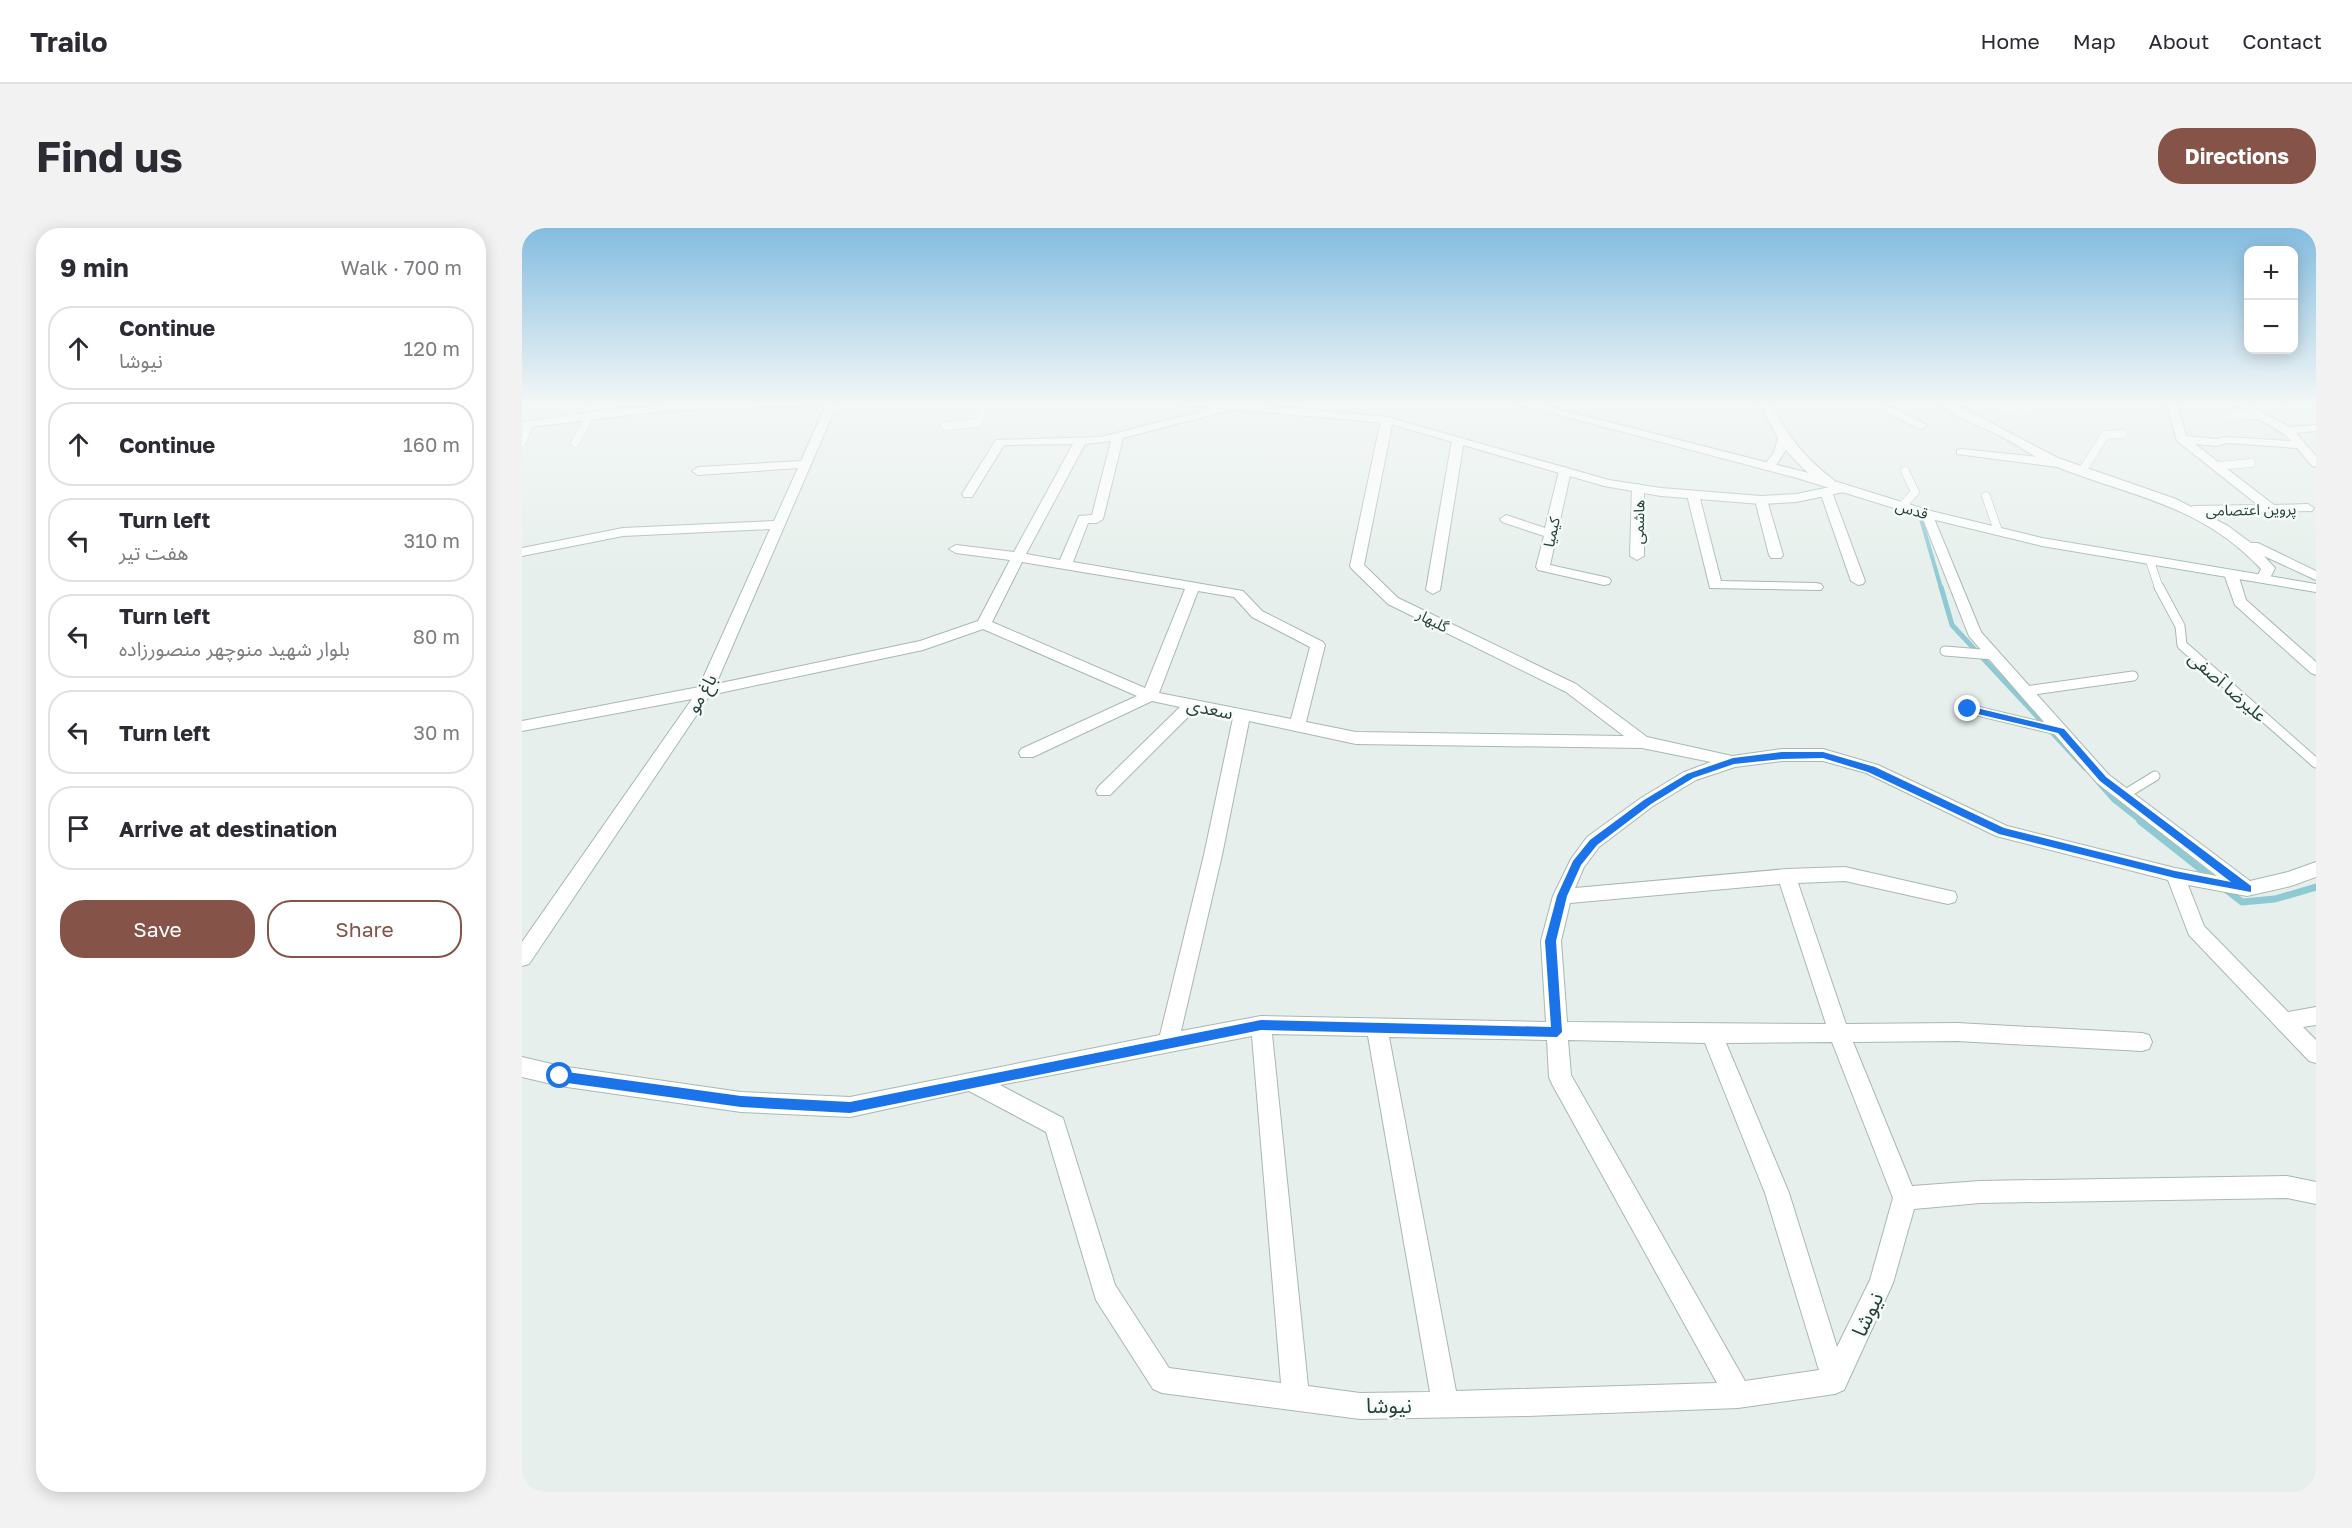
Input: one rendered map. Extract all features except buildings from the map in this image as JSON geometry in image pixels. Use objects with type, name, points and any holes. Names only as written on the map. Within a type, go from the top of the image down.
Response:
[{"type":"street","name":"باغ مو","points":[[522,957],[705,691],[807,461]]},
{"type":"street","points":[[968,494],[988,461]]},
{"type":"street","points":[[522,726],[705,691],[923,645],[984,624],[1070,461]]},
{"type":"street","points":[[1065,565],[1083,519],[1097,519],[1112,461]]},
{"type":"street","name":"گلبهار","points":[[1379,461],[1357,566],[1393,601],[1571,688],[1642,742]]},
{"type":"street","name":"گلبهار","points":[[1433,590],[1455,461]]},
{"type":"street","points":[[1530,461],[1608,483],[1692,495],[1761,500],[1796,498],[1828,487]]},
{"type":"street","name":"قدس","points":[[1747,461],[1828,487],[1845,488],[1901,507],[1998,531],[2150,561],[2316,588]]},
{"type":"street","points":[[1769,467],[1773,461]]},
{"type":"street","points":[[1801,461],[1828,487],[1858,581]]},
{"type":"street","points":[[2039,461],[2057,463],[2148,492],[2193,510],[2235,538],[2316,576]]},
{"type":"street","points":[[2053,461],[2057,463]]},
{"type":"street","points":[[2210,461],[2270,508]]},
{"type":"street","points":[[698,471],[806,464]]},
{"type":"street","name":"کیمیا","points":[[1565,471],[1543,567],[1604,581]]},
{"type":"street","name":"هاشمی","points":[[1637,556],[1638,488]]},
{"type":"street","points":[[1692,495],[1715,585],[1816,586]]},
{"type":"street","points":[[1761,500],[1776,555]]},
{"type":"street","name":"پروین اعتصامی","points":[[2193,510],[2308,508]]},
{"type":"street","points":[[1928,514],[1974,633],[1989,655],[2026,691],[2103,779],[2247,889]]},
{"type":"street","points":[[1506,519],[1550,534]]},
{"type":"street","points":[[522,552],[623,532],[778,525]]},
{"type":"street","points":[[2235,538],[2268,568],[2263,579]]},
{"type":"street","points":[[956,549],[1018,557],[1238,594],[1257,614],[1318,645],[1297,726]]},
{"type":"street","points":[[2231,574],[2240,602],[2316,670]]},
{"type":"street","points":[[1027,753],[1150,696],[1192,586]]},
{"type":"street","name":"سعدی","points":[[984,624],[1150,696],[1356,738],[1642,742],[1733,761]]},
{"type":"street","points":[[1104,791],[1191,705]]},
{"type":"street","points":[[1168,1044],[1213,855],[1242,715]]},
{"type":"street","points":[[1738,1395],[1560,1077],[1551,941],[1562,896],[1577,864],[1593,842],[1647,802],[1690,776],[1733,761],[1823,755],[1872,769],[2002,831],[2175,874],[2247,889],[2291,879],[2316,869]]},
{"type":"street","points":[[1562,896],[1788,876],[1845,874],[1948,897]]},
{"type":"street","points":[[2175,874],[2196,930],[2316,1054]]},
{"type":"street","points":[[1788,876],[1839,1033],[1905,1198],[1980,1192],[2287,1187],[2316,1193]]},
{"type":"street","points":[[2285,1021],[2316,1016]]},
{"type":"street","points":[[1261,1025],[1296,1398]]},
{"type":"street","points":[[522,1067],[560,1076],[741,1102],[850,1107],[1261,1025],[1712,1034],[1957,1032],[2142,1042]]},
{"type":"street","points":[[1377,1028],[1408,1211],[1446,1405]]},
{"type":"street","points":[[1712,1034],[1776,1192],[1835,1381]]},
{"type":"street","name":"نیوشا","points":[[971,1082],[1055,1125],[1106,1291],[1162,1380],[1360,1406],[1738,1395],[1835,1381],[1881,1283],[1905,1198]]},
{"type":"lane","points":[[2082,471],[2088,461]]},
{"type":"lane","points":[[2217,466],[2251,463]]},
{"type":"lane","points":[[1901,507],[1915,492],[1905,471]]},
{"type":"lane","points":[[1986,496],[1998,531]]},
{"type":"lane","name":"علیرضا آصفی","points":[[2150,561],[2162,596],[2180,626],[2182,645],[2316,763]]},
{"type":"lane","points":[[1946,651],[1989,655]]},
{"type":"lane","points":[[2026,691],[2133,676]]},
{"type":"lane","points":[[1968,709],[2058,730]]},
{"type":"lane","points":[[2124,795],[2156,776]]},
{"type":"waterway","points":[[1921,519],[1941,588]]},
{"type":"waterway","points":[[1941,587],[1952,625],[2085,768]]},
{"type":"waterway","points":[[2098,782],[2114,800],[2142,822]]},
{"type":"waterway","points":[[2140,821],[2212,878]]},
{"type":"waterway","points":[[2224,888],[2242,902],[2275,899],[2316,887]]},
{"type":"route","points":[[560,1076],[741,1102],[850,1107],[1261,1025],[1557,1032],[1551,941],[1562,896],[1577,864],[1593,842],[1647,802],[1690,776],[1733,761],[1823,755],[1872,769],[2002,831],[2175,874],[2247,889],[2103,779],[2061,731],[1968,709]]}]
